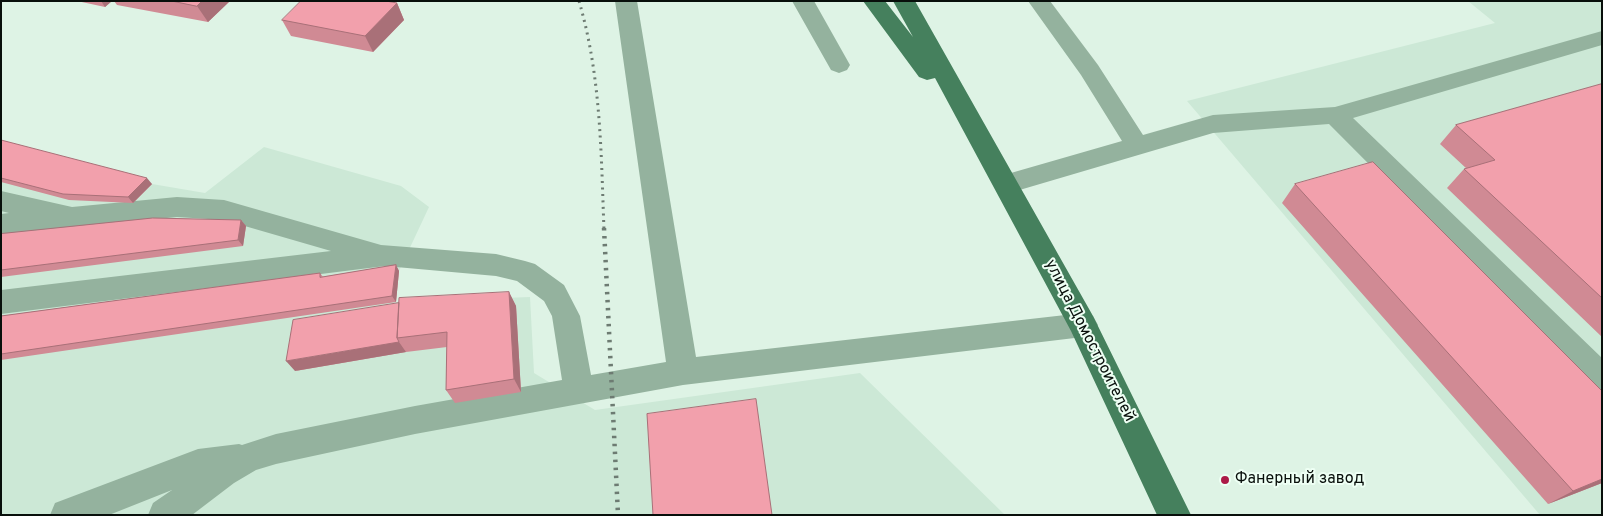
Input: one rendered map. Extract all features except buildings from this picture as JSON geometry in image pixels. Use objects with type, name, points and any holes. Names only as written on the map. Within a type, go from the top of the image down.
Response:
[{"type":"main road","points":[[874,1],[999,171]]},
{"type":"main road","points":[[884,1],[999,171]]},
{"type":"main road","points":[[898,1],[999,171]]},
{"type":"main road","points":[[904,1],[999,171]]},
{"type":"main road","name":"улица Домостроителей","points":[[999,171],[1083,325],[1174,515]]},
{"type":"lane","points":[[626,1],[683,372]]},
{"type":"lane","points":[[803,1],[839,65]]},
{"type":"lane","points":[[1038,1],[1090,70],[1136,144]]},
{"type":"lane","points":[[999,171],[1136,144],[1213,124],[1335,115],[1602,38]]},
{"type":"lane","points":[[1335,115],[1602,378]]},
{"type":"lane","points":[[1,201],[72,217]]},
{"type":"lane","points":[[1,224],[177,207],[224,210],[385,255],[496,265],[526,272],[554,293],[566,316],[580,390]]},
{"type":"lane","points":[[1,302],[385,255]]},
{"type":"lane","points":[[165,515],[222,472],[248,458],[276,449],[406,422],[683,372],[1083,325]]},
{"type":"lane","points":[[67,515],[198,464],[248,458]]},
{"type":"shaded area","points":[[1468,1],[1602,1],[1602,515],[1540,515],[1187,101],[1495,23]]},
{"type":"shaded area","points":[[1,145],[152,184],[205,193],[264,147],[401,186],[429,207],[399,271],[396,302],[530,297],[534,373],[595,410],[860,373],[1005,515],[1,515]]},
{"type":"railway","points":[[579,1],[592,57],[596,86],[601,143],[604,230]]},
{"type":"railway","points":[[604,228],[618,515]]},
{"type":"place","name":"Фанерный завод","points":[[1225,480]]}]
